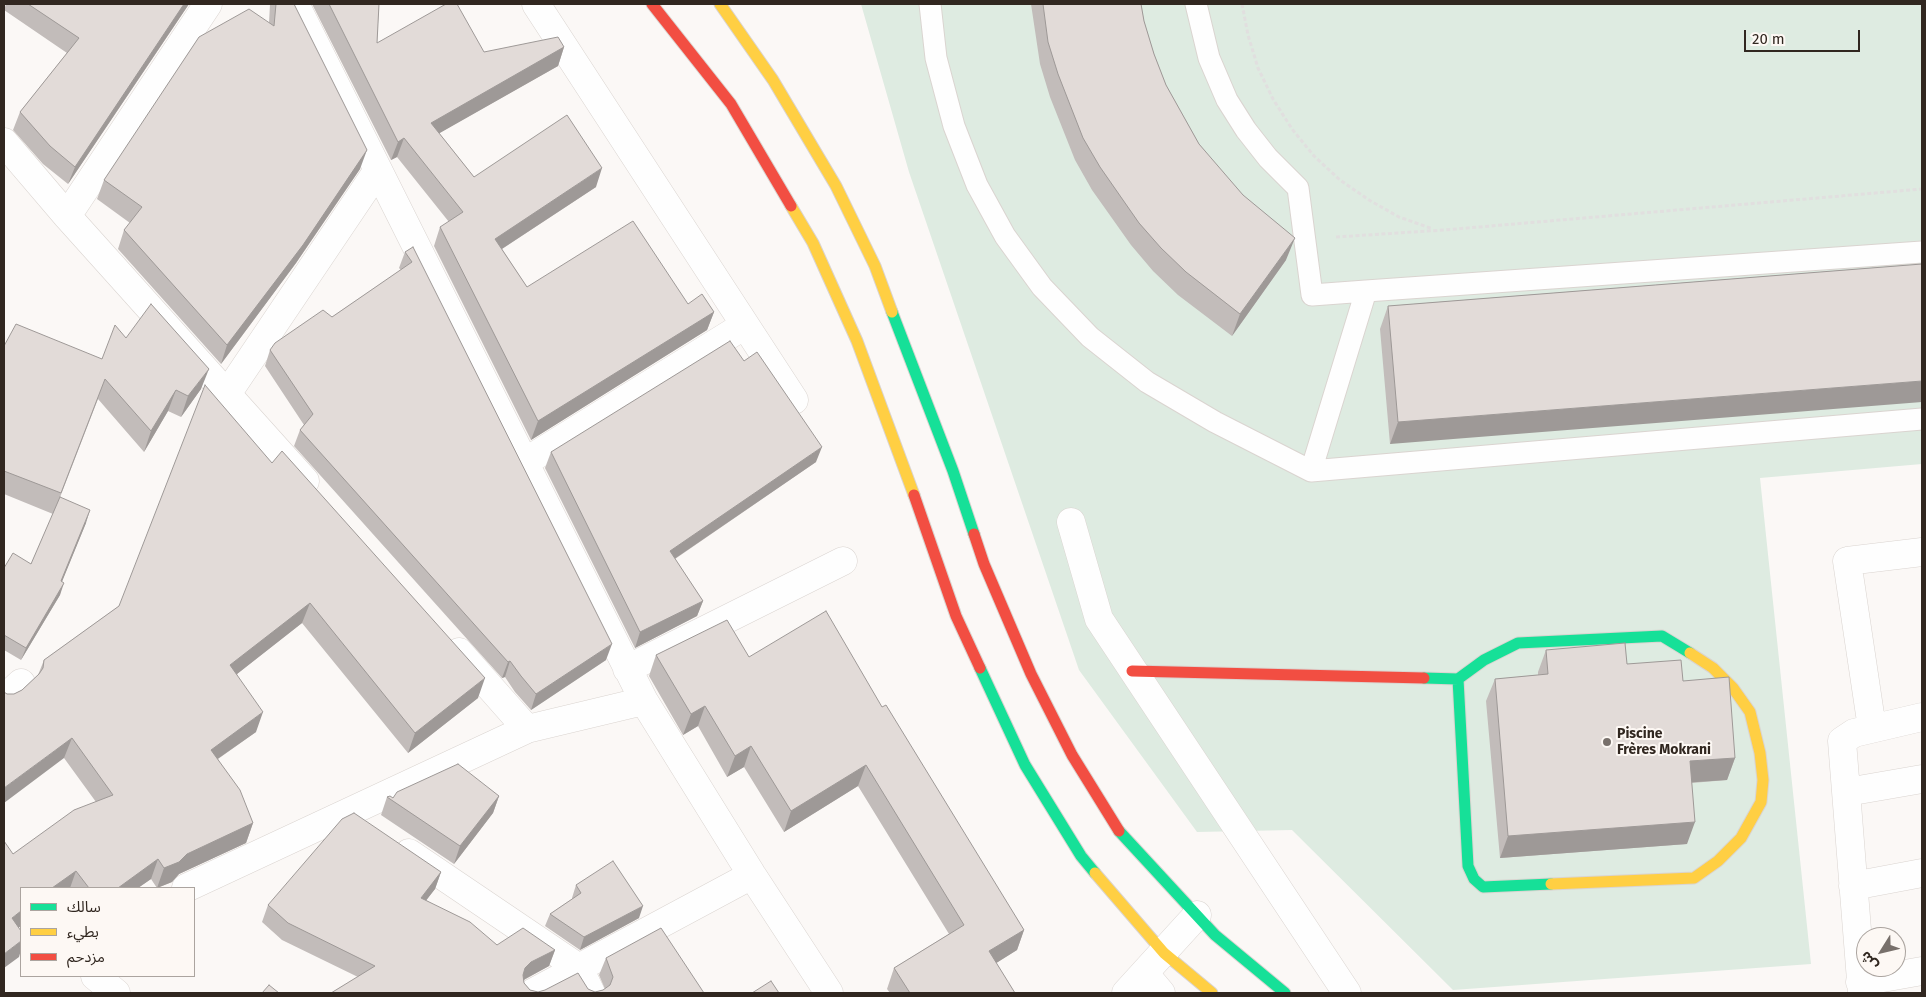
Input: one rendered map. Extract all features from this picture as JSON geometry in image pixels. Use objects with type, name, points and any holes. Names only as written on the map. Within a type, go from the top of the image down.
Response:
[{"type":"main road","points":[[652,4],[731,104],[813,243],[857,341],[929,536],[956,616],[1025,765],[1081,856],[1164,953],[1212,993]]},
{"type":"main road","points":[[720,4],[773,80],[827,170],[875,266],[953,471],[984,564],[1031,674],[1072,755],[1118,830],[1215,935],[1285,993]]},
{"type":"main road","points":[[1132,670],[1458,679],[1484,660],[1518,643],[1662,636],[1713,668],[1733,688],[1750,712],[1760,753],[1763,780],[1761,802],[1741,838],[1718,861],[1694,878],[1483,887],[1474,879],[1468,866],[1458,679]]},
{"type":"street","points":[[67,216],[208,4]]},
{"type":"street","points":[[295,4],[644,701],[752,875],[830,993]]},
{"type":"street","points":[[536,4],[794,400]]},
{"type":"street","points":[[4,142],[67,216],[320,498]]},
{"type":"street","points":[[227,394],[378,170]]},
{"type":"street","points":[[524,462],[745,325]]},
{"type":"street","points":[[1071,522],[1099,619],[1347,993]]},
{"type":"street","points":[[1872,728],[1847,560],[1922,552]]},
{"type":"street","points":[[628,669],[843,561]]},
{"type":"street","points":[[441,632],[528,728]]},
{"type":"street","points":[[188,887],[528,728],[644,701]]},
{"type":"street","points":[[1922,717],[1854,732],[1842,741],[1861,988],[1922,971]]},
{"type":"street","points":[[1847,792],[1922,779]]},
{"type":"street","points":[[349,812],[579,968],[591,993]]},
{"type":"street","points":[[1853,886],[1922,873]]},
{"type":"street","points":[[532,993],[752,875]]},
{"type":"street","points":[[1126,993],[1153,983],[1164,953],[1197,916]]},
{"type":"street","points":[[96,977],[116,993]]},
{"type":"lane","points":[[930,4],[936,58],[954,126],[982,194],[1006,236],[1042,287],[1090,337],[1146,382],[1215,422],[1312,471],[1922,419]]},
{"type":"lane","points":[[1196,4],[1209,58],[1228,100],[1246,130],[1268,158],[1298,188],[1312,295],[1922,252]]},
{"type":"lane","points":[[1312,471],[1366,291]]},
{"type":"path","points":[[1242,4],[1258,68],[1273,99],[1292,129],[1314,156],[1340,180],[1369,200],[1399,217],[1432,229],[1444,230]]},
{"type":"path","points":[[1335,237],[1444,230],[1922,189]]},
{"type":"shaded area","points":[[861,4],[1922,4],[1922,464],[1760,478],[1811,964],[1453,990],[1292,830],[1197,832],[1079,670],[909,172]]},
{"type":"building","points":[[28,4],[184,4],[75,167],[50,146],[20,112],[79,38]]},
{"type":"building","points":[[276,4],[294,4],[367,150],[303,245],[227,345],[124,230],[142,207],[104,180],[199,37],[249,9],[274,26]]},
{"type":"building","points":[[329,4],[379,4],[377,43],[446,4],[457,4],[484,52],[558,37],[564,47],[431,123],[474,177],[567,115],[602,168],[495,239],[527,287],[633,221],[688,304],[702,294],[714,312],[538,421],[440,227],[463,212],[404,138],[398,142]]},
{"type":"building","points":[[1043,4],[1141,4],[1154,54],[1166,85],[1199,144],[1243,195],[1295,238],[1240,314],[1186,272],[1161,248],[1139,223],[1100,167],[1083,138],[1058,74],[1048,42]]},
{"type":"building","points":[[413,247],[612,644],[536,694],[510,661],[508,662],[300,430],[313,414],[270,350],[275,343],[323,310],[332,317],[412,262],[405,252]]},
{"type":"building","points":[[1922,264],[1922,381],[1398,422],[1388,306]]},
{"type":"building","points":[[151,304],[209,369],[188,396],[176,390],[151,431],[105,379],[61,493],[4,471],[4,346],[16,324],[102,359],[115,325],[126,338]]},
{"type":"building","points":[[730,341],[744,361],[757,352],[822,447],[670,551],[703,601],[640,632],[551,452]]},
{"type":"building","points":[[205,385],[272,463],[282,451],[485,678],[415,733],[310,603],[230,665],[263,712],[211,750],[240,790],[253,823],[187,854],[179,862],[164,868],[158,859],[119,887],[88,887],[76,871],[53,887],[20,887],[20,912],[12,918],[20,930],[20,942],[4,954],[4,841],[13,854],[74,810],[113,795],[72,738],[4,788],[4,692],[14,694],[22,690],[39,674],[43,668],[44,660],[119,606]]},
{"type":"building","points":[[60,497],[90,510],[61,581],[64,583],[26,648],[4,635],[4,568],[13,553],[31,564]]},
{"type":"building","points":[[826,611],[882,707],[886,705],[1024,930],[989,951],[1015,993],[910,993],[894,968],[964,925],[866,765],[791,811],[751,746],[735,756],[705,706],[691,714],[656,655],[727,620],[749,657]]},
{"type":"building","name":"Piscine Frères Mokrani","points":[[1625,643],[1627,664],[1681,660],[1683,681],[1729,677],[1735,758],[1690,761],[1695,822],[1508,836],[1495,679],[1548,674],[1546,650]]},
{"type":"building","points":[[458,764],[499,796],[460,846],[387,797],[393,798],[397,792]]},
{"type":"building","points":[[354,813],[441,872],[421,898],[470,922],[497,945],[523,928],[555,950],[531,962],[525,968],[523,975],[524,983],[530,990],[538,992],[545,990],[578,973],[588,989],[595,992],[603,990],[610,985],[613,977],[606,958],[661,928],[704,993],[331,993],[375,966],[288,923],[268,905],[342,819]]},
{"type":"building","points":[[613,861],[643,906],[584,937],[550,914],[581,893],[576,885]]},
{"type":"building","points":[[771,981],[779,993],[752,993]]},
{"type":"building","points":[[269,985],[279,993],[262,993]]},
{"type":"traffic: fast","points":[[892,312],[953,471],[974,534]]},
{"type":"traffic: fast","points":[[1458,679],[1484,660],[1518,643],[1662,636],[1690,653]]},
{"type":"traffic: fast","points":[[980,668],[1025,765],[1081,856],[1095,873]]},
{"type":"traffic: fast","points":[[1424,678],[1458,679],[1468,866],[1474,879],[1483,887],[1551,884]]},
{"type":"traffic: fast","points":[[1119,831],[1215,935],[1285,993]]},
{"type":"traffic: slow","points":[[720,4],[773,80],[836,186],[875,266],[892,312]]},
{"type":"traffic: slow","points":[[791,206],[813,243],[857,341],[914,495]]},
{"type":"traffic: slow","points":[[1551,884],[1694,878],[1718,861],[1741,838],[1761,802],[1763,780],[1760,753],[1750,712],[1733,688],[1713,668],[1690,653]]},
{"type":"traffic: slow","points":[[1095,873],[1164,953],[1212,993]]},
{"type":"traffic: jam","points":[[652,4],[731,104],[791,206]]},
{"type":"traffic: jam","points":[[914,495],[956,616],[980,668]]},
{"type":"traffic: jam","points":[[974,534],[984,564],[1031,674],[1072,755],[1119,831]]},
{"type":"traffic: jam","points":[[1132,671],[1424,678]]},
{"type":"place","name":"Piscine Frères Mokrani","points":[[1607,742]]}]
